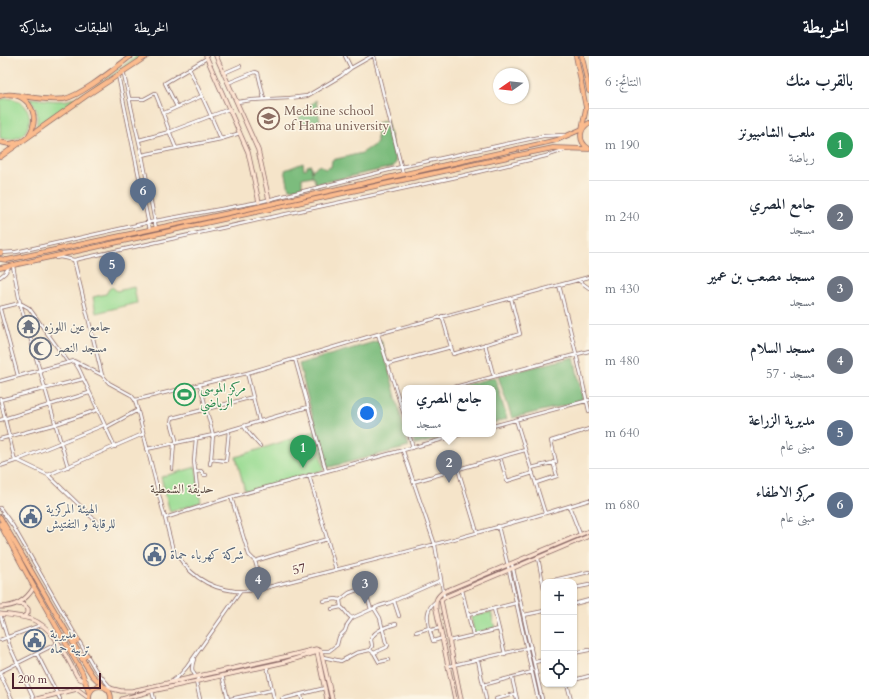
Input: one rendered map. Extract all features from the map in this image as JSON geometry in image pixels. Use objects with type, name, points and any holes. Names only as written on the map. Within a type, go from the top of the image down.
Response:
[{"type":"main road","points":[[0,96],[9,94],[64,99],[75,95],[131,56]]},
{"type":"main road","points":[[0,142],[16,144],[147,56]]},
{"type":"main road","points":[[216,56],[258,150],[269,200]]},
{"type":"main road","points":[[576,56],[586,108],[581,138],[585,146],[589,149]]},
{"type":"main road","points":[[582,56],[589,91]]},
{"type":"main road","points":[[206,57],[248,152],[258,202]]},
{"type":"main road","points":[[0,157],[26,138],[30,134],[34,125],[34,115],[28,102],[15,95]]},
{"type":"main road","points":[[0,260],[7,260],[157,229],[545,143],[582,129],[589,122]]},
{"type":"main road","points":[[0,268],[553,148],[589,149]]},
{"type":"main road","points":[[0,517],[82,659],[92,675],[110,692],[111,699]]},
{"type":"main road","points":[[0,524],[34,588],[77,662],[86,681],[89,699]]},
{"type":"main road","points":[[455,699],[435,602],[437,597],[443,592],[588,532]]},
{"type":"main road","points":[[461,699],[450,641],[440,602],[444,597],[589,537]]},
{"type":"main road","points":[[0,607],[9,607],[18,604],[27,597],[34,588]]},
{"type":"main road","points":[[18,604],[24,605],[28,609],[28,613],[23,617]]},
{"type":"main road","points":[[0,614],[29,618],[41,625],[51,633],[77,676],[86,681]]},
{"type":"main road","points":[[73,643],[78,640]]},
{"type":"main road","points":[[89,693],[94,688],[100,686],[113,690],[132,691],[316,649],[323,657],[332,699]]},
{"type":"main road","points":[[122,699],[222,675],[285,662],[319,651]]},
{"type":"main road","points":[[319,651],[327,699]]},
{"type":"main road","points":[[82,659],[87,655]]},
{"type":"main road","points":[[36,699],[78,689],[89,699]]},
{"type":"street","points":[[345,56],[352,68]]},
{"type":"street","points":[[237,102],[307,96],[373,56],[403,174]]},
{"type":"street","points":[[177,107],[165,84],[206,57]]},
{"type":"street","points":[[223,73],[240,66]]},
{"type":"street","points":[[188,68],[221,139]]},
{"type":"street","points":[[123,71],[157,229]]},
{"type":"street","points":[[228,83],[255,72],[258,73],[264,99]]},
{"type":"street","points":[[118,75],[150,230]]},
{"type":"street","points":[[130,99],[144,98],[155,93],[164,113],[169,132],[176,148]]},
{"type":"street","points":[[164,113],[202,96]]},
{"type":"street","points":[[139,140],[169,132],[229,108]]},
{"type":"street","points":[[142,155],[221,139],[240,133]]},
{"type":"street","points":[[0,253],[16,252],[148,223],[269,200],[543,136],[568,135]]},
{"type":"street","points":[[43,259],[60,257],[74,260],[461,176],[546,156],[569,148]]},
{"type":"street","points":[[74,260],[102,375]]},
{"type":"street","points":[[0,277],[11,266]]},
{"type":"street","points":[[11,266],[20,303],[68,467]]},
{"type":"street","points":[[0,381],[74,361],[102,375],[110,384],[131,395],[135,400],[200,386],[442,316],[589,277]]},
{"type":"street","points":[[577,280],[589,288]]},
{"type":"street","points":[[559,285],[588,400],[589,412]]},
{"type":"street","points":[[442,316],[453,354],[520,334],[511,298]]},
{"type":"street","points":[[18,376],[0,309],[20,303],[29,308],[68,362]]},
{"type":"street","points":[[378,334],[402,408]]},
{"type":"street","points":[[485,344],[493,374],[496,376]]},
{"type":"street","points":[[388,364],[451,347]]},
{"type":"street","points":[[462,385],[589,350]]},
{"type":"street","points":[[295,359],[326,471]]},
{"type":"street","points":[[74,361],[114,447]]},
{"type":"street","points":[[247,373],[259,421]]},
{"type":"street","points":[[15,461],[0,400],[83,379]]},
{"type":"street","points":[[200,386],[213,435],[210,464]]},
{"type":"street","points":[[0,420],[89,393]]},
{"type":"street","points":[[178,443],[171,420],[253,397]]},
{"type":"street","name":"57","points":[[135,400],[164,518],[170,540],[175,551],[185,565],[207,584],[229,590],[240,591],[264,588],[435,545],[589,500]]},
{"type":"street","points":[[496,425],[588,400]]},
{"type":"street","points":[[148,449],[213,435],[308,407]]},
{"type":"street","points":[[0,439],[56,424],[97,410]]},
{"type":"street","points":[[0,466],[105,426],[138,410]]},
{"type":"street","points":[[516,420],[545,513]]},
{"type":"street","points":[[244,426],[260,446]]},
{"type":"street","points":[[531,468],[556,462],[551,441],[589,429]]},
{"type":"street","points":[[211,459],[226,461],[229,430]]},
{"type":"street","points":[[48,475],[143,434]]},
{"type":"street","points":[[410,437],[413,448]]},
{"type":"street","points":[[164,518],[230,497],[452,437]]},
{"type":"street","points":[[196,438],[194,461],[197,487]]},
{"type":"street","points":[[172,469],[174,443]]},
{"type":"street","points":[[413,482],[525,450]]},
{"type":"street","points":[[403,451],[435,545],[444,597]]},
{"type":"street","points":[[500,457],[507,481],[533,473]]},
{"type":"street","points":[[15,461],[22,462],[48,475],[100,525]]},
{"type":"street","points":[[536,483],[557,476],[553,462]]},
{"type":"street","points":[[458,469],[477,532]]},
{"type":"street","points":[[196,472],[201,471],[204,475],[206,475]]},
{"type":"street","points":[[309,475],[336,570]]},
{"type":"street","points":[[230,497],[249,555],[255,561],[264,588]]},
{"type":"street","points":[[569,506],[581,535]]},
{"type":"street","points":[[0,508],[95,669],[113,690]]},
{"type":"street","points":[[498,526],[510,565],[516,603],[538,699]]},
{"type":"street","points":[[588,532],[589,537]]},
{"type":"street","points":[[255,561],[327,540]]},
{"type":"street","points":[[538,558],[543,579]]},
{"type":"street","points":[[510,565],[514,569],[542,699]]},
{"type":"street","points":[[558,579],[589,572]]},
{"type":"street","points":[[319,651],[329,650],[337,645],[340,637],[345,631],[347,624],[352,618],[441,580]]},
{"type":"street","points":[[577,587],[589,585]]},
{"type":"street","points":[[323,602],[336,599],[340,600],[349,593],[362,588],[373,609],[380,618],[386,643],[388,645],[387,647],[374,653]]},
{"type":"street","points":[[462,590],[473,635]]},
{"type":"street","points":[[170,682],[182,672],[195,656],[240,591]]},
{"type":"street","points":[[340,600],[340,607],[352,618]]},
{"type":"street","points":[[577,603],[589,600]]},
{"type":"street","points":[[394,601],[399,616]]},
{"type":"street","points":[[435,602],[427,614],[430,629],[433,641],[443,638]]},
{"type":"street","points":[[468,614],[516,603]]},
{"type":"street","points":[[332,609],[340,607]]},
{"type":"street","points":[[494,609],[504,654]]},
{"type":"street","points":[[524,615],[541,611]]},
{"type":"street","points":[[0,614],[6,637],[17,663],[36,699]]},
{"type":"street","points":[[370,650],[372,646],[371,640],[374,636],[382,629],[396,624]]},
{"type":"street","points":[[0,640],[41,625]]},
{"type":"street","points":[[416,632],[440,627]]},
{"type":"street","points":[[450,641],[499,629]]},
{"type":"street","points":[[12,699],[0,673],[58,643]]},
{"type":"street","points":[[449,666],[531,647]]},
{"type":"street","points":[[323,657],[341,661],[356,653],[370,650],[374,653],[379,662],[388,660]]},
{"type":"street","points":[[577,652],[589,650]]},
{"type":"street","points":[[37,654],[60,699]]},
{"type":"street","points":[[195,656],[192,672],[198,679],[196,682],[200,699]]},
{"type":"street","points":[[478,660],[486,699]]},
{"type":"street","points":[[535,662],[541,661]]},
{"type":"street","points":[[267,666],[274,699]]},
{"type":"street","points":[[484,685],[532,672]]},
{"type":"street","points":[[222,675],[229,699],[247,697],[272,690]]},
{"type":"street","points":[[577,679],[589,676]]},
{"type":"street","points":[[512,678],[517,699]]},
{"type":"street","points":[[568,687],[571,699]]},
{"type":"street","points":[[282,699],[325,688]]},
{"type":"street","points":[[152,691],[154,699]]},
{"type":"street","points":[[496,699],[515,694]]},
{"type":"street","points":[[301,695],[302,699]]},
{"type":"green space","points":[[136,56],[141,56],[37,128],[37,111],[30,98],[59,101],[75,98],[102,81]]},
{"type":"green space","points":[[6,98],[17,100],[25,106],[29,114],[29,122],[26,130],[20,136],[11,139],[0,138],[0,100]]},
{"type":"green space","points":[[316,100],[320,121],[301,125],[299,121],[300,114]]},
{"type":"green space","points":[[387,121],[396,162],[393,167],[316,184],[312,174],[312,176],[302,178],[302,188],[289,189],[285,170],[303,163],[304,169],[311,165],[312,173],[313,169],[320,165],[325,169],[331,167],[332,160],[362,153],[377,143],[376,123]]},
{"type":"green space","points":[[112,287],[117,291],[134,287],[137,303],[96,313],[93,297],[106,294]]},
{"type":"green space","points":[[381,340],[402,420],[402,437],[406,437],[409,447],[326,468],[299,364]]},
{"type":"green space","points":[[574,357],[583,401],[512,418],[498,376]]},
{"type":"green space","points":[[495,377],[507,419],[496,422],[496,385],[464,385]]},
{"type":"green space","points":[[315,431],[324,470],[245,491],[236,457]]},
{"type":"green space","points":[[413,437],[443,437],[415,445]]},
{"type":"green space","name":"حديقة الشمطية","points":[[196,467],[201,502],[170,512],[161,477]]},
{"type":"green space","points":[[491,612],[495,628],[474,633],[471,617]]},
{"type":"place","name":"Medicine school of Hama university","points":[[268,118]]},
{"type":"place","name":"مركز الاطفاء","points":[[143,211]]},
{"type":"place","name":"مديرية الزراعة","points":[[112,285]]},
{"type":"place","name":"جامع عين اللوزه","points":[[29,327]]},
{"type":"place","name":"مسجد النصر","points":[[41,348]]},
{"type":"place","name":"مركز الموسى الرياضي","points":[[185,395]]},
{"type":"place","name":"ملعب الشامبيونز","points":[[303,468]]},
{"type":"place","name":"جامع المصري","points":[[449,483]]},
{"type":"place","name":"الهيئة المركزية للرقابة و التفتيش","points":[[30,516]]},
{"type":"place","name":"شركة كهرباء حماة","points":[[155,555]]},
{"type":"place","name":"مسجد السلام","points":[[258,600]]},
{"type":"place","name":"مسجد مصعب بن عمير","points":[[365,604]]},
{"type":"place","name":"مديرية تربية حماه","points":[[34,641]]}]
